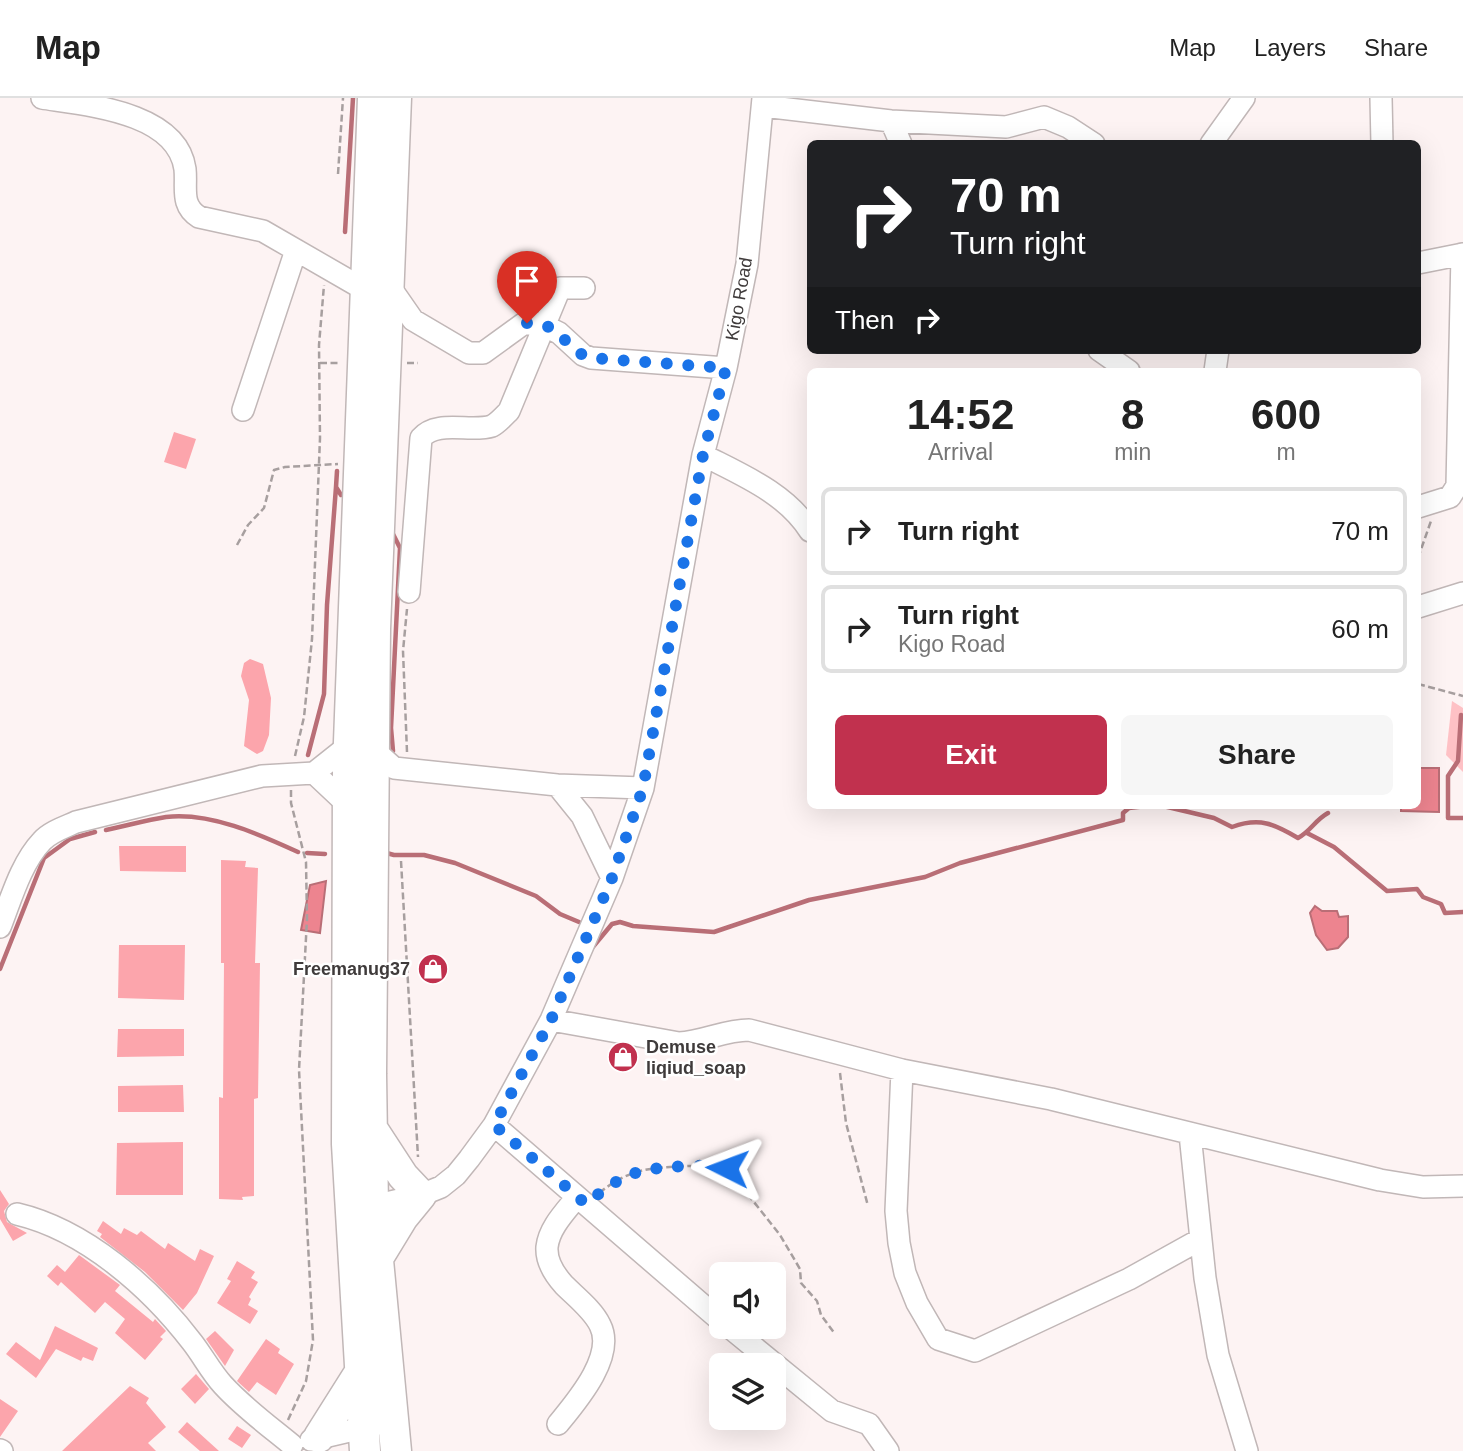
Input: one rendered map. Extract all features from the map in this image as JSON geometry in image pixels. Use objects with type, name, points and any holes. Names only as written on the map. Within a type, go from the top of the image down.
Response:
[{"type":"highway","points":[[364,1439],[360,1372],[362,1209],[372,1128],[386,350],[377,287],[368,256],[373,98]]},
{"type":"highway","points":[[396,98],[359,463],[379,763],[348,805],[347,1144],[362,1209],[378,1258],[396,1451]]},
{"type":"highway","points":[[372,1128],[390,1159],[421,1195],[403,1217],[378,1258]]},
{"type":"highway","points":[[306,1444],[360,1372]]},
{"type":"street","points":[[42,98],[124,105],[170,136],[178,148],[184,166],[185,201],[190,211],[199,217],[254,227],[330,268],[377,287],[413,320],[463,350],[476,354],[491,348],[523,324],[547,324],[583,355],[591,358],[726,368]]},
{"type":"street","points":[[1214,140],[1244,98]]},
{"type":"street","points":[[1381,98],[1382,140]]},
{"type":"street","points":[[763,102],[891,121],[1006,127],[1044,117],[1068,127],[1088,140]]},
{"type":"street","name":"Kigo Road","points":[[362,1209],[421,1195],[441,1187],[456,1175],[494,1125],[551,1020],[612,878],[643,788],[703,455],[726,368],[747,264],[763,102]]},
{"type":"street","points":[[891,121],[899,140]]},
{"type":"street","points":[[243,410],[296,250]]},
{"type":"street","points":[[1421,262],[1463,254],[1457,486],[1450,497],[1421,506]]},
{"type":"street","points":[[330,268],[368,256]]},
{"type":"street","points":[[409,592],[421,438],[425,433],[446,429],[493,426],[509,411],[560,288],[584,288]]},
{"type":"street","points":[[386,350],[413,320]]},
{"type":"street","points":[[1105,354],[1125,368]]},
{"type":"street","points":[[703,455],[762,486],[793,508],[807,527]]},
{"type":"street","points":[[1421,606],[1463,593]]},
{"type":"street","points":[[0,927],[31,856],[43,839],[76,822],[262,776],[379,763],[557,785],[643,788]]},
{"type":"street","points":[[314,772],[348,805]]},
{"type":"street","points":[[557,785],[582,816],[612,878]]},
{"type":"street","points":[[551,1020],[679,1044],[693,1043],[736,1030],[749,1030],[902,1070],[1051,1099],[1380,1181],[1423,1187],[1463,1186]]},
{"type":"street","points":[[902,1070],[896,1211],[905,1273],[917,1303],[938,1339],[975,1350],[1129,1279],[1201,1239]]},
{"type":"street","points":[[494,1125],[709,1311]]},
{"type":"street","points":[[1190,1134],[1205,1278],[1219,1354],[1247,1451]]},
{"type":"street","points":[[558,1424],[580,1398],[593,1377],[603,1341],[598,1321],[556,1276],[547,1251],[551,1234],[581,1200]]},
{"type":"street","points":[[17,1214],[66,1232],[131,1279],[159,1304],[192,1341],[223,1385],[306,1444],[364,1439],[393,1421]]},
{"type":"street","points":[[744,1339],[832,1412],[869,1424],[888,1451]]},
{"type":"path","points":[[338,174],[343,98]]},
{"type":"path","points":[[306,1444],[306,1381],[313,1340],[299,1070],[307,919],[306,862],[291,803],[291,774],[304,717],[312,639],[319,464],[319,345],[330,268]]},
{"type":"path","points":[[237,545],[248,525],[264,508],[274,470],[319,464],[359,463]]},
{"type":"path","points":[[1421,550],[1440,502]]},
{"type":"path","points":[[379,763],[404,718],[403,652],[409,592]]},
{"type":"path","points":[[1421,685],[1463,696]]},
{"type":"path","points":[[401,860],[418,1159]]},
{"type":"path","points":[[841,1055],[840,1083],[846,1123],[868,1206]]},
{"type":"path","points":[[581,1200],[634,1172],[659,1166],[716,1165],[727,1168],[780,1235],[800,1269],[801,1283],[817,1301],[821,1315],[835,1334]]},
{"type":"shaded area","points":[[1452,701],[1463,708],[1463,772],[1446,755]]},
{"type":"shaded area","points":[[1421,768],[1439,768],[1439,812],[1401,811],[1421,809]]},
{"type":"shaded area","points":[[326,881],[320,933],[301,930],[310,885]]},
{"type":"shaded area","points":[[1315,906],[1322,911],[1337,911],[1339,917],[1348,916],[1348,937],[1338,948],[1327,950],[1316,935],[1310,913]]},
{"type":"building","points":[[174,432],[196,439],[186,469],[164,462]]},
{"type":"building","points":[[250,659],[263,664],[271,698],[269,735],[263,751],[257,754],[244,746],[249,700],[241,676],[244,663]]},
{"type":"building","points":[[119,846],[186,846],[186,872],[120,871]]},
{"type":"building","points":[[221,860],[246,861],[245,867],[258,868],[255,963],[260,963],[258,1098],[254,1099],[254,1196],[242,1197],[243,1200],[219,1199],[219,1097],[223,1098],[224,963],[221,963]]},
{"type":"building","points":[[119,945],[185,945],[184,1000],[118,998]]},
{"type":"building","points":[[118,1029],[184,1029],[184,1056],[117,1057]]},
{"type":"building","points":[[183,1085],[184,1112],[118,1112],[118,1086]]},
{"type":"building","points":[[183,1142],[183,1195],[116,1195],[117,1143]]},
{"type":"building","points":[[0,1190],[9,1204],[4,1211],[7,1222],[27,1233],[13,1241],[0,1219]]},
{"type":"building","points":[[103,1221],[121,1234],[124,1228],[137,1235],[141,1231],[165,1249],[168,1243],[195,1261],[200,1249],[214,1256],[197,1293],[183,1310],[145,1272],[100,1237],[102,1234],[97,1231]]},
{"type":"building","points":[[79,1255],[120,1285],[115,1291],[153,1322],[155,1319],[166,1331],[160,1337],[163,1339],[145,1360],[115,1333],[125,1319],[105,1302],[95,1313],[61,1282],[58,1286],[47,1276],[57,1265],[65,1272]]},
{"type":"building","points":[[237,1261],[255,1272],[251,1278],[258,1282],[249,1297],[251,1299],[248,1305],[258,1311],[250,1324],[217,1303],[231,1281],[227,1279]]},
{"type":"building","points":[[55,1326],[98,1348],[93,1361],[83,1357],[81,1361],[56,1349],[36,1378],[6,1354],[16,1342],[40,1360]]},
{"type":"building","points":[[215,1331],[234,1350],[225,1366],[206,1339]]},
{"type":"building","points":[[266,1339],[280,1349],[278,1353],[294,1364],[276,1395],[257,1382],[249,1392],[237,1381]]},
{"type":"building","points":[[196,1374],[209,1389],[195,1404],[181,1389]]},
{"type":"building","points":[[130,1386],[149,1398],[146,1403],[166,1427],[148,1443],[156,1451],[62,1451]]},
{"type":"building","points":[[0,1399],[18,1411],[0,1437]]},
{"type":"building","points":[[187,1422],[219,1451],[200,1451],[178,1432]]},
{"type":"building","points":[[237,1426],[251,1435],[242,1448],[228,1439]]},
{"type":"waterway","points":[[345,232],[353,98]]},
{"type":"waterway","points":[[337,471],[336,487],[341,495]]},
{"type":"waterway","points":[[308,755],[324,694],[327,605],[336,487]]},
{"type":"waterway","points":[[393,534],[400,548],[391,728],[393,751]]},
{"type":"waterway","points":[[1461,715],[1458,761],[1448,776],[1448,818],[1463,818]]},
{"type":"waterway","points":[[592,948],[612,924],[620,922],[633,926],[714,932],[809,900],[925,877],[960,863],[1123,820],[1123,813],[1128,809]]},
{"type":"waterway","points":[[1176,809],[1214,818],[1232,827],[1266,823],[1298,838],[1328,813]]},
{"type":"waterway","points":[[106,830],[183,816],[234,826],[298,852]]},
{"type":"waterway","points":[[0,969],[44,858],[70,839],[95,832]]},
{"type":"waterway","points":[[1307,833],[1334,847],[1387,891],[1417,889],[1423,897],[1441,904],[1445,913],[1463,912]]},
{"type":"waterway","points":[[383,852],[394,855],[424,855],[455,863],[536,896],[560,914],[579,922]]},
{"type":"waterway","points":[[307,853],[325,854]]},
{"type":"place","name":"Freemanug37","points":[[433,969]]},
{"type":"place","name":"Demuse liqiud_soap","points":[[623,1057]]},
{"type":"route","points":[[527,323],[547,324],[583,355],[591,358],[726,368],[703,455],[643,788],[612,878],[551,1020],[494,1125],[586,1204],[603,1190],[634,1172],[659,1166],[716,1165],[727,1168]]}]
